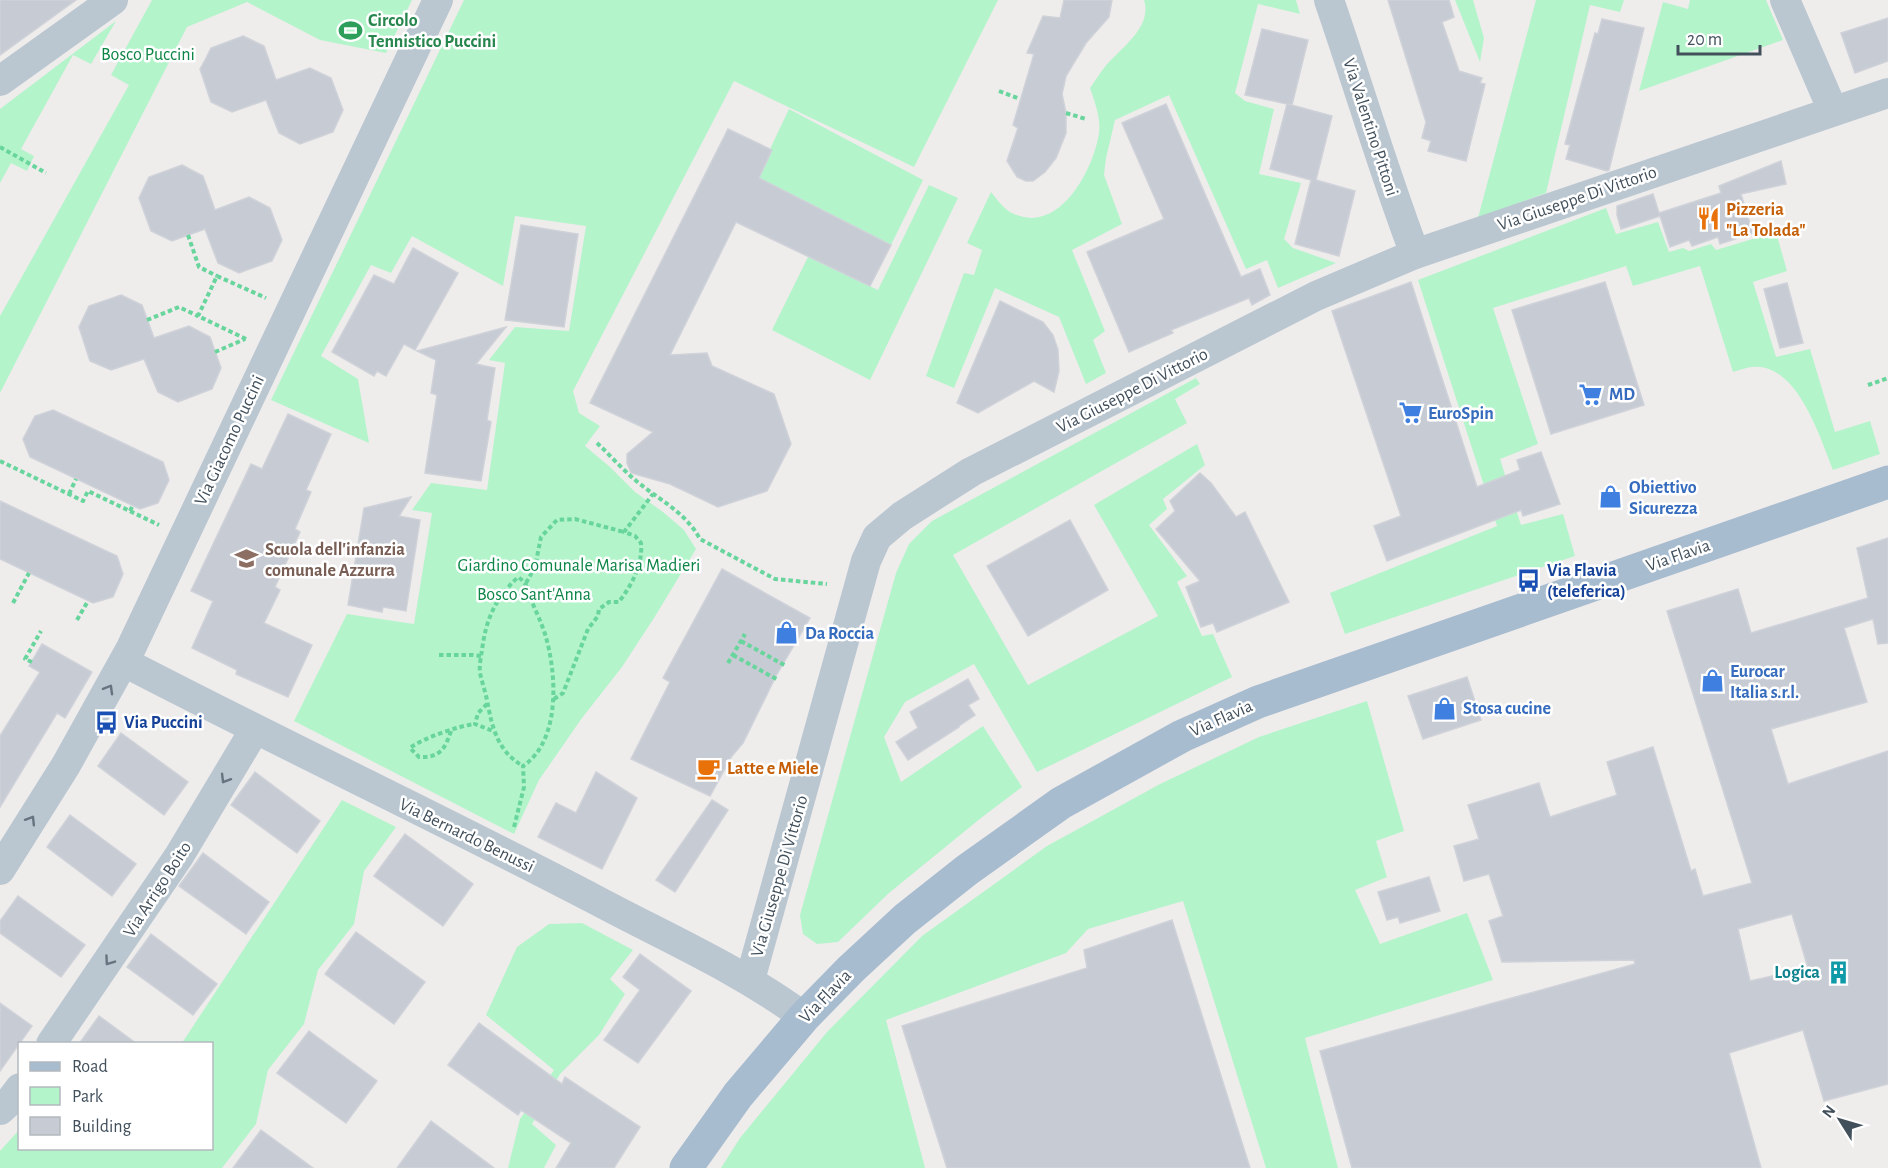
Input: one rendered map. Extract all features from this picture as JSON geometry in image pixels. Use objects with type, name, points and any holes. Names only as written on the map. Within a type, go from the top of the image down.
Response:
[{"type":"main road","name":"Via Flavia","points":[[686,1168],[738,1095],[804,1017],[851,969],[905,919],[967,870],[1061,802],[1182,736],[1258,702],[1888,482]]},
{"type":"street","points":[[0,81],[113,0]]},
{"type":"street","name":"Via Giacomo Puccini","points":[[0,870],[66,765],[124,662],[438,0]]},
{"type":"street","name":"Via Valentino Pittoni","points":[[1329,0],[1354,72],[1386,178],[1415,254]]},
{"type":"street","points":[[1785,0],[1833,111]]},
{"type":"street","name":"Via Giuseppe Di Vittorio","points":[[750,980],[866,561],[877,537],[902,516],[971,472],[1316,296],[1415,254],[1888,93]]},
{"type":"street","name":"Via Bernardo Benussi","points":[[124,662],[517,859],[750,980],[804,1017]]},
{"type":"street","name":"Via Arrigo Boito","points":[[52,1042],[179,856],[255,729]]},
{"type":"street","points":[[0,1110],[18,1091]]},
{"type":"path","points":[[999,91],[1020,99]]},
{"type":"path","points":[[1066,113],[1086,119]]},
{"type":"path","points":[[0,147],[46,173]]},
{"type":"path","points":[[188,235],[199,267],[272,301]]},
{"type":"path","points":[[198,316],[217,276]]},
{"type":"path","points":[[147,320],[179,307],[252,342]]},
{"type":"path","points":[[215,352],[245,339]]},
{"type":"path","points":[[1868,385],[1888,378]]},
{"type":"path","points":[[597,443],[633,479],[686,520],[700,539],[775,579],[827,584]]},
{"type":"path","points":[[0,461],[83,501],[88,491],[166,529]]},
{"type":"path","points":[[69,494],[76,479]]},
{"type":"path","points":[[624,532],[653,494]]},
{"type":"path","points":[[130,511],[133,506]]},
{"type":"path","points":[[526,583],[535,567],[541,537],[557,520],[575,519],[624,532],[635,536],[641,543],[640,562],[630,584],[619,602],[609,602],[599,609],[598,616],[588,629],[563,693],[554,699]]},
{"type":"path","points":[[13,603],[29,573]]},
{"type":"path","points":[[513,831],[524,787],[522,766],[504,751],[494,732],[488,715],[488,704],[480,671],[484,632],[491,610],[509,585],[518,578],[526,583],[545,634],[554,699],[541,747],[532,760],[522,766]]},
{"type":"path","points":[[77,620],[88,601]]},
{"type":"path","points":[[32,662],[25,659],[41,632]]},
{"type":"path","points":[[728,663],[745,634]]},
{"type":"path","points":[[741,641],[786,666]]},
{"type":"path","points":[[440,655],[481,656]]},
{"type":"path","points":[[733,655],[778,680]]},
{"type":"path","points":[[474,724],[478,713],[488,704]]},
{"type":"path","points":[[451,731],[446,748],[432,756],[419,757],[410,748],[423,740],[466,725],[474,724],[494,732]]},
{"type":"green space","name":"Bosco Puccini","points":[[152,0],[412,0],[386,53],[320,40],[247,2],[187,27],[0,393],[0,316],[129,85],[111,75]]},
{"type":"green space","name":"Bosco Sant'Anna","points":[[464,0],[998,0],[914,167],[734,81],[573,391],[579,413],[600,426],[585,446],[635,492],[684,530],[696,549],[622,667],[582,718],[539,780],[514,834],[294,721],[347,614],[414,624],[432,513],[412,510],[431,483],[487,490],[505,363],[489,360],[515,327],[569,331],[586,226],[515,216],[503,286],[412,236],[391,273],[371,265],[321,356],[358,379],[369,443],[271,400]]},
{"type":"green space","points":[[1144,0],[1296,0],[1300,14],[1258,4],[1235,93],[1245,101],[1274,109],[1259,174],[1301,183],[1284,239],[1293,248],[1336,263],[1278,288],[1267,260],[1246,269],[1169,95],[1115,120],[1104,175],[1122,224],[1072,250],[1105,331],[1093,340],[1106,373],[1086,384],[1059,317],[995,288],[954,388],[926,376],[964,273],[974,275],[982,250],[967,243],[991,192],[1010,212],[1027,218],[1043,216],[1057,209],[1081,182],[1099,133],[1096,105],[1090,88],[1104,68],[1139,29],[1144,20]]},
{"type":"green space","points":[[1455,0],[1473,0],[1484,38],[1480,62]]},
{"type":"green space","points":[[1536,0],[1624,0],[1620,12],[1590,5],[1546,193],[1478,218]]},
{"type":"green space","points":[[1690,0],[1766,0],[1783,40],[1639,91],[1663,2],[1688,9]]},
{"type":"green space","name":"Bosco Puccini","points":[[116,21],[91,64],[73,55],[21,149],[34,156],[27,171],[11,163],[0,183],[0,109]]},
{"type":"green space","points":[[789,109],[923,180],[891,245],[759,178]]},
{"type":"green space","points":[[929,185],[958,198],[870,380],[772,330],[808,257],[878,290]]},
{"type":"green space","points":[[1606,208],[1616,234],[1658,222],[1669,252],[1683,248],[1689,251],[1711,244],[1716,250],[1776,232],[1787,271],[1753,282],[1776,357],[1810,349],[1835,432],[1870,421],[1880,454],[1833,470],[1804,404],[1781,376],[1767,368],[1751,367],[1733,372],[1700,266],[1633,286],[1626,266],[1493,308],[1538,444],[1500,459],[1521,525],[1563,514],[1575,556],[1345,634],[1330,593],[1497,526],[1418,280]]},
{"type":"green space","points":[[1196,378],[1200,384],[1175,399],[1187,423],[953,555],[1028,685],[1158,616],[1094,505],[1197,444],[1205,465],[1163,499],[1167,509],[1149,525],[1187,576],[1177,582],[1202,636],[1213,634],[1232,677],[1037,772],[974,664],[905,702],[884,737],[901,782],[983,726],[1022,787],[889,893],[838,942],[817,944],[803,934],[800,915],[896,573],[909,544],[932,521]]},
{"type":"green space","points":[[1367,701],[1404,831],[1376,841],[1387,877],[1355,890],[1380,944],[1467,913],[1493,980],[1305,1038],[1338,1168],[1266,1168],[1183,901],[1088,929],[1066,953],[886,1020],[925,1168],[721,1168],[740,1138],[827,1032],[922,936],[1047,846],[1160,784],[1259,737]]},
{"type":"green space","points":[[342,800],[396,827],[364,871],[354,924],[318,970],[304,1024],[268,1070],[256,1124],[222,1168],[0,1168],[0,1151],[18,1131],[18,1150],[213,1150],[213,1042],[183,1042]]},
{"type":"green space","points":[[582,923],[633,950],[610,979],[625,994],[599,1035],[560,1074],[532,1124],[556,1145],[544,1168],[508,1168],[520,1119],[554,1070],[486,1015],[517,947],[549,924]]},
{"type":"building","points":[[0,0],[76,0],[0,55]]},
{"type":"building","points":[[1064,0],[1112,0],[1109,17],[1086,43],[1066,76],[1062,94],[1066,113],[1066,133],[1056,158],[1045,172],[1033,181],[1026,181],[1017,177],[1007,161],[1018,128],[1013,125],[1034,54],[1027,53],[1043,16],[1060,18]]},
{"type":"building","points":[[1388,0],[1449,0],[1454,17],[1442,22],[1459,71],[1482,78],[1480,83],[1485,84],[1466,161],[1428,151],[1431,141],[1422,138],[1426,122]]},
{"type":"building","points":[[1888,18],[1888,61],[1855,73],[1841,33]]},
{"type":"building","points":[[1602,19],[1644,28],[1607,171],[1566,159],[1570,145],[1565,144],[1595,33],[1598,34]]},
{"type":"building","points":[[1262,29],[1308,40],[1292,105],[1288,104],[1332,116],[1316,180],[1355,191],[1339,256],[1295,244],[1311,180],[1270,169],[1287,104],[1245,95]]},
{"type":"building","points":[[243,36],[264,46],[276,80],[310,68],[331,78],[343,110],[333,132],[300,144],[279,133],[266,100],[232,112],[211,102],[200,69],[211,48]]},
{"type":"building","points":[[1166,104],[1241,277],[1260,269],[1270,295],[1252,305],[1249,298],[1171,330],[1173,333],[1129,352],[1087,252],[1164,219],[1122,123]]},
{"type":"building","points":[[728,129],[772,150],[759,178],[891,245],[870,286],[736,222],[670,355],[707,353],[712,366],[774,394],[791,444],[767,491],[718,507],[670,484],[631,473],[627,463],[627,454],[653,432],[590,403]]},
{"type":"building","points":[[1781,161],[1786,184],[1741,194],[1753,233],[1720,244],[1718,237],[1692,246],[1689,240],[1670,247],[1660,216],[1621,229],[1617,206],[1653,194],[1659,213],[1721,193],[1719,186]]},
{"type":"building","points":[[182,165],[203,176],[215,210],[249,197],[270,208],[282,240],[272,261],[239,273],[218,263],[205,229],[172,241],[151,231],[139,198],[149,177]]},
{"type":"building","points":[[521,225],[578,234],[564,327],[505,320]]},
{"type":"building","points":[[413,248],[458,273],[415,350],[404,344],[386,376],[377,371],[374,376],[332,352],[374,275],[394,284]]},
{"type":"building","name":"EuroSpin","points":[[1411,282],[1477,487],[1520,470],[1517,460],[1541,452],[1560,504],[1523,516],[1521,510],[1387,561],[1374,526],[1401,516],[1332,311]]},
{"type":"building","points":[[1605,282],[1644,405],[1551,434],[1512,310]]},
{"type":"building","points":[[1787,283],[1803,343],[1780,348],[1764,289]]},
{"type":"building","points":[[121,295],[142,305],[154,338],[189,326],[210,337],[221,368],[212,389],[178,402],[158,392],[144,359],[111,370],[90,361],[79,327],[89,306]]},
{"type":"building","points":[[1000,301],[1043,322],[1053,335],[1058,350],[1059,371],[1054,392],[1034,381],[978,413],[957,403]]},
{"type":"building","points":[[506,327],[476,364],[495,368],[487,420],[491,422],[481,481],[425,473],[437,395],[431,393],[436,360],[417,351]]},
{"type":"building","points":[[53,410],[163,462],[169,480],[158,503],[140,509],[30,457],[23,439],[35,416]]},
{"type":"building","name":"Scuola dell'infanzia comunale Azzurra","points":[[288,414],[331,434],[306,490],[311,492],[295,529],[300,532],[275,587],[280,590],[264,623],[312,645],[288,697],[236,674],[237,670],[192,648],[213,601],[191,591],[251,464],[262,469]]},
{"type":"building","points":[[1200,473],[1211,483],[1236,517],[1245,512],[1289,602],[1217,632],[1213,623],[1201,627],[1186,587],[1200,581],[1156,529],[1175,511],[1170,501]]},
{"type":"building","points":[[411,497],[399,516],[420,520],[406,611],[383,607],[382,612],[348,605],[364,508]]},
{"type":"building","points":[[0,501],[117,556],[123,574],[113,597],[93,603],[0,559]]},
{"type":"building","points":[[1070,520],[1108,590],[1028,636],[987,566]]},
{"type":"building","points":[[1888,538],[1888,643],[1878,644],[1873,619],[1844,628],[1867,702],[1771,729],[1788,784],[1888,751],[1888,1084],[1824,1101],[1803,1030],[1729,1053],[1761,1168],[1352,1168],[1320,1051],[1635,964],[1634,960],[1502,962],[1489,921],[1503,916],[1489,874],[1464,881],[1454,846],[1479,839],[1468,805],[1539,783],[1550,817],[1617,795],[1607,762],[1653,747],[1691,871],[1695,869],[1703,896],[1752,883],[1667,611],[1738,589],[1751,633],[1868,598],[1857,548]],"holes":[[[1792,914],[1808,968],[1750,981],[1738,929]]]},
{"type":"building","points":[[722,569],[810,618],[777,674],[743,743],[732,756],[710,796],[631,759],[670,682],[663,678]]},
{"type":"building","points":[[42,644],[92,672],[65,718],[57,713],[0,807],[0,736],[40,672],[29,666]]},
{"type":"building","name":"Stosa cucine","points":[[1467,677],[1481,720],[1423,739],[1408,696]]},
{"type":"building","points":[[968,679],[979,699],[968,705],[975,715],[908,760],[896,742],[918,728],[910,712]]},
{"type":"building","points":[[121,733],[188,782],[164,815],[98,766]]},
{"type":"building","points":[[255,772],[320,821],[297,853],[231,805]]},
{"type":"building","points":[[596,772],[637,798],[602,869],[538,837],[556,803],[576,813]]},
{"type":"building","points":[[712,800],[728,810],[675,892],[656,880]]},
{"type":"building","points":[[70,815],[136,864],[112,896],[47,847]]},
{"type":"building","points":[[405,834],[473,884],[443,926],[374,876]]},
{"type":"building","points":[[203,853],[269,902],[246,934],[179,886]]},
{"type":"building","points":[[1429,877],[1440,911],[1400,923],[1398,917],[1387,920],[1378,892]]},
{"type":"building","points":[[18,896],[85,945],[61,977],[0,933],[0,921]]},
{"type":"building","points":[[1172,920],[1250,1168],[947,1168],[902,1026],[1087,968],[1084,950]]},
{"type":"building","points":[[356,932],[425,982],[394,1024],[325,974]]},
{"type":"building","points":[[151,934],[217,984],[193,1015],[127,967]]},
{"type":"building","points":[[640,954],[691,991],[638,1063],[604,1040],[640,990],[623,977]]},
{"type":"building","points":[[0,1003],[32,1026],[21,1042],[18,1042],[18,1046],[0,1071]]},
{"type":"building","points":[[99,1016],[134,1042],[80,1042]]},
{"type":"building","points":[[479,1023],[562,1084],[565,1077],[640,1127],[614,1168],[556,1168],[571,1143],[521,1110],[518,1115],[448,1065]]},
{"type":"building","points":[[309,1031],[377,1081],[346,1123],[277,1073]]},
{"type":"building","points":[[431,1121],[494,1168],[397,1168]]},
{"type":"building","points":[[261,1130],[313,1168],[233,1168]]},
{"type":"place","name":"Circolo Tennistico Puccini","points":[[350,30]]},
{"type":"place","name":"Pizzeria \"La Tolada\"","points":[[1708,219]]},
{"type":"place","name":"MD","points":[[1591,394]]},
{"type":"place","name":"EuroSpin","points":[[1410,413]]},
{"type":"place","name":"Obiettivo Sicurezza","points":[[1611,497]]},
{"type":"place","name":"Scuola dell'infanzia comunale Azzurra","points":[[247,559]]},
{"type":"place","name":"Via Flavia (teleferica)","points":[[1529,580]]},
{"type":"place","name":"Da Roccia","points":[[787,633]]},
{"type":"place","name":"Eurocar Italia s.r.l.","points":[[1712,681]]},
{"type":"place","name":"Stosa cucine","points":[[1445,708]]},
{"type":"place","name":"Via Puccini","points":[[106,722]]},
{"type":"place","name":"Latte e Miele","points":[[709,768]]},
{"type":"place","name":"Logica","points":[[1838,972]]},
{"type":"park label","name":"Giardino Comunale Marisa Madieri","points":[[579,565]]}]
